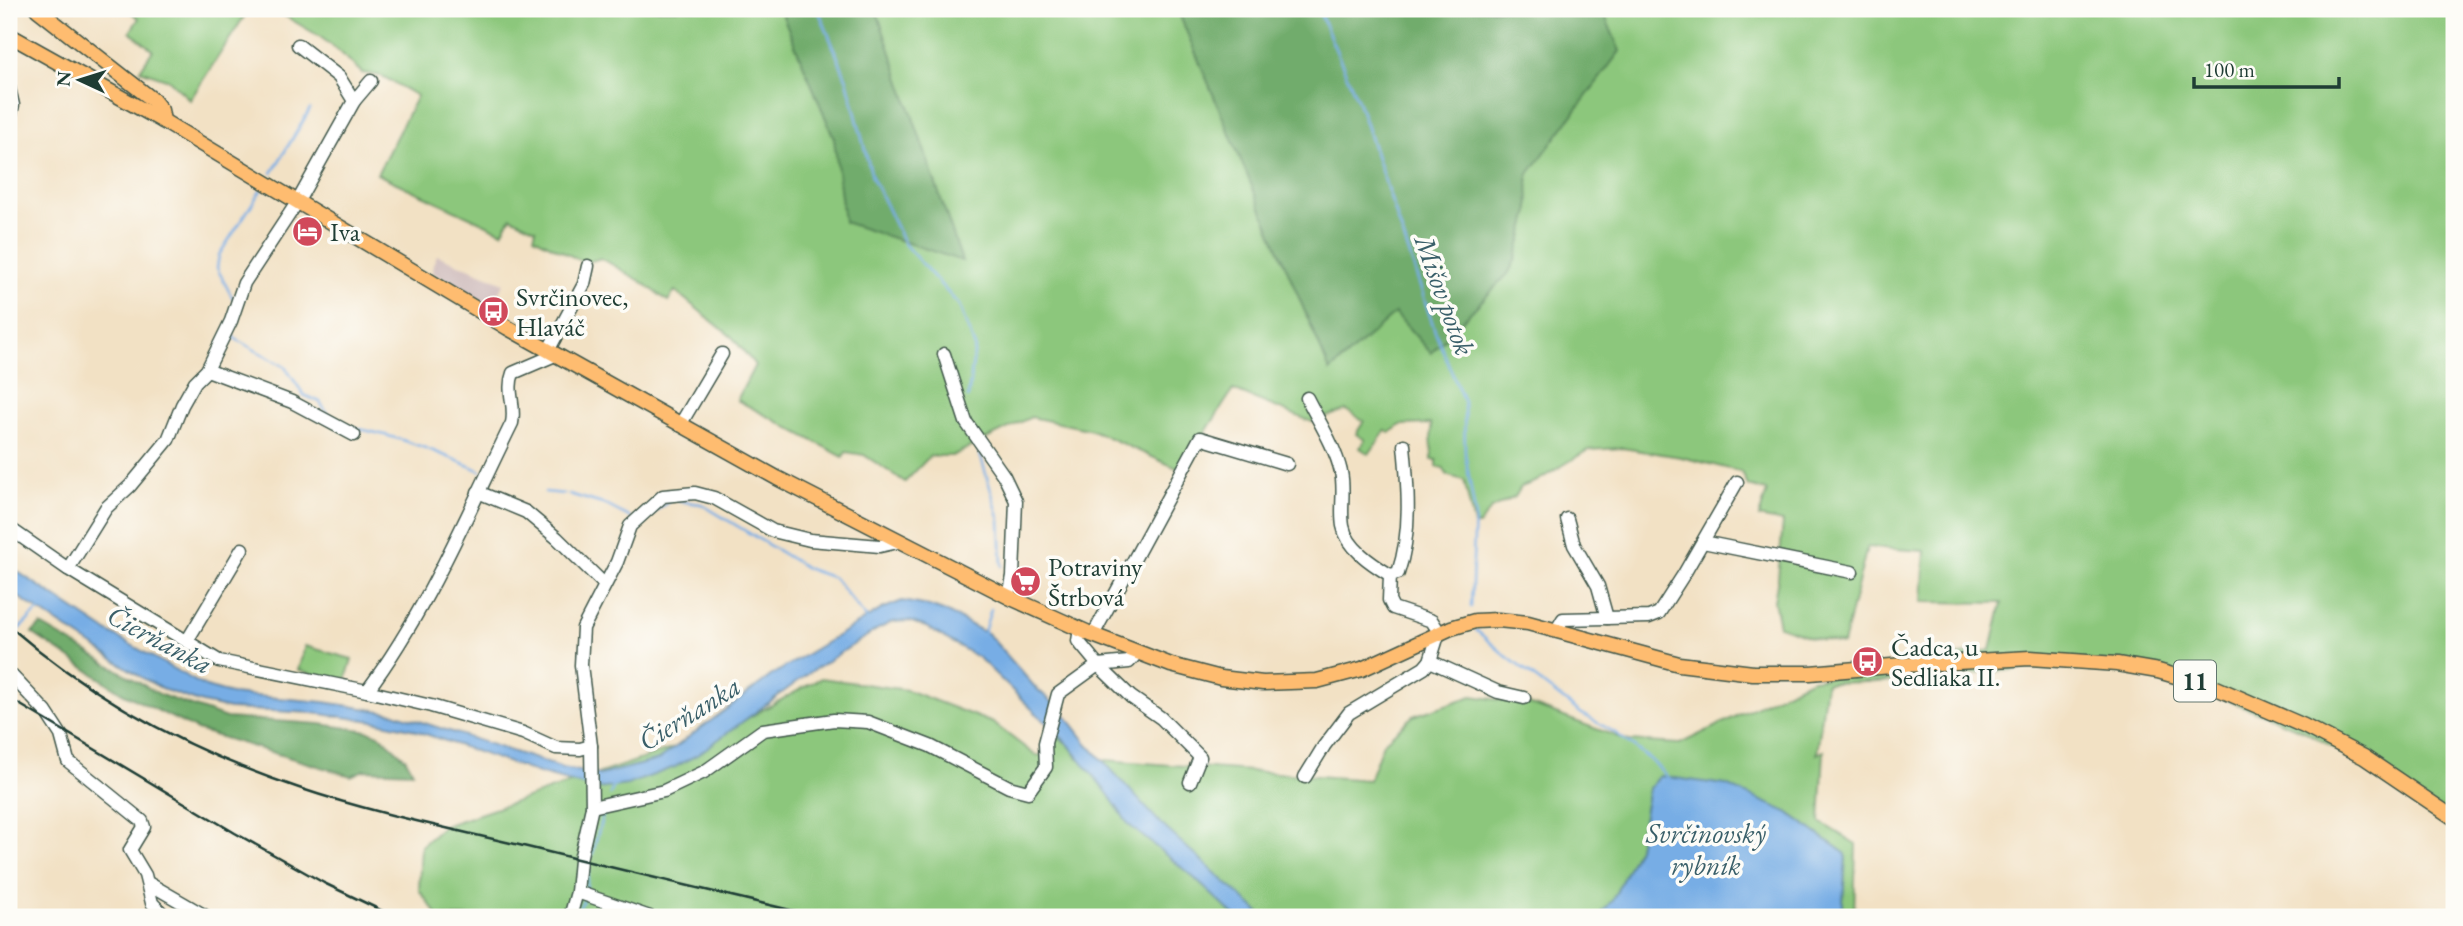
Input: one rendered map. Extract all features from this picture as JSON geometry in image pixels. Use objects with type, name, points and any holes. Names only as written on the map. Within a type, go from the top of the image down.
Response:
[{"type":"main road","points":[[37,9],[153,100],[162,110],[163,121]]},
{"type":"main road","name":"11","points":[[9,35],[163,121],[425,280],[680,425],[898,542],[1009,597],[1086,632],[1171,665],[1221,678],[1263,683],[1304,682],[1332,678],[1362,669],[1440,632],[1468,622],[1498,620],[1522,621],[1667,661],[1753,673],[1810,673],[2030,658],[2109,663],[2158,670],[2227,692],[2315,731],[2364,757],[2454,818]]},
{"type":"street","points":[[298,45],[339,77],[354,101]]},
{"type":"street","points":[[68,569],[106,508],[130,486],[168,440],[182,405],[195,382],[207,370],[244,283],[298,201],[354,101],[371,81]]},
{"type":"street","points":[[9,88],[13,105],[9,121]]},
{"type":"street","points":[[368,691],[391,659],[434,582],[512,423],[514,412],[509,391],[513,373],[552,353],[584,284],[588,266]]},
{"type":"street","points":[[680,425],[722,354]]},
{"type":"street","points":[[944,354],[966,422],[1004,476],[1016,501],[1013,576],[1009,597]]},
{"type":"street","points":[[207,370],[292,402],[354,435]]},
{"type":"street","points":[[1307,398],[1341,472],[1343,525],[1347,538],[1372,564],[1390,575],[1398,573],[1404,555],[1409,495],[1404,445]]},
{"type":"street","points":[[1190,782],[1200,757],[1161,718],[1131,697],[1097,665],[1078,641],[1086,632],[1200,438],[1287,464]]},
{"type":"street","points":[[1556,631],[1563,618],[1649,617],[1659,613],[1737,482]]},
{"type":"street","points":[[478,492],[526,512],[605,585]]},
{"type":"street","points":[[570,917],[592,807],[591,749],[581,665],[583,628],[617,562],[630,526],[663,496],[695,493],[714,498],[773,531],[810,540],[880,546],[898,542]]},
{"type":"street","points":[[1567,519],[1574,545],[1598,586],[1608,618]]},
{"type":"street","points":[[9,528],[68,569],[219,661],[368,691],[487,721],[556,748],[591,749]]},
{"type":"street","points":[[1703,542],[1852,572]]},
{"type":"street","points":[[187,640],[242,549]]},
{"type":"street","points":[[1305,777],[1349,713],[1399,685],[1430,661],[1440,632],[1432,621],[1393,608],[1389,600],[1390,575]]},
{"type":"street","points":[[592,807],[664,791],[704,772],[763,730],[834,720],[869,722],[930,746],[1009,787],[1028,792],[1046,767],[1045,743],[1058,694],[1097,665],[1129,662],[1137,653]]},
{"type":"street","points":[[1430,661],[1499,692],[1524,698]]},
{"type":"street","points":[[9,673],[46,712],[61,735],[68,761],[142,821],[144,827],[130,850],[148,883],[152,903],[166,917]]},
{"type":"street","points":[[148,883],[207,917]]},
{"type":"street","points":[[577,892],[650,917]]},
{"type":"shaded area","points":[[437,255],[504,283],[491,307],[432,272]]},
{"type":"green space","points":[[126,9],[249,9],[190,100],[169,80],[140,70],[153,50],[130,32],[139,18]]},
{"type":"green space","points":[[273,9],[2454,9],[2454,825],[2379,773],[2304,731],[2198,688],[2141,673],[2066,664],[1907,681],[1826,683],[1817,754],[1824,751],[1820,822],[1856,844],[1854,917],[1842,917],[1846,854],[1787,812],[1649,788],[1638,848],[1613,899],[1599,917],[439,917],[419,890],[421,846],[444,826],[724,731],[821,678],[907,690],[993,723],[1035,755],[1049,755],[1052,732],[1069,745],[1078,758],[1369,780],[1383,743],[1413,716],[1472,696],[1529,704],[1629,741],[1680,744],[1812,679],[1991,650],[2002,603],[1922,602],[1925,551],[1867,547],[1843,644],[1810,637],[1779,626],[1774,601],[1783,522],[1759,517],[1767,491],[1748,486],[1742,472],[1681,457],[1622,448],[1588,450],[1537,481],[1521,487],[1515,497],[1491,509],[1479,525],[1474,525],[1464,480],[1448,476],[1443,468],[1437,467],[1437,460],[1432,460],[1431,424],[1401,425],[1389,433],[1386,430],[1369,454],[1360,448],[1365,440],[1356,434],[1364,421],[1346,410],[1312,422],[1233,390],[1181,470],[1092,430],[1031,417],[952,456],[930,456],[905,482],[864,455],[846,452],[843,457],[737,400],[755,365],[733,338],[675,291],[668,301],[601,258],[585,263],[534,237],[536,229],[511,217],[502,232],[377,174],[417,96],[382,76],[362,73],[319,36]]},
{"type":"green space","points":[[780,9],[876,9],[962,261],[844,222],[834,138]]},
{"type":"green space","points":[[1177,9],[1602,9],[1620,51],[1528,175],[1529,212],[1516,259],[1508,274],[1431,353],[1395,313],[1330,371]]},
{"type":"green space","points":[[41,625],[161,695],[226,718],[320,724],[369,731],[381,736],[405,758],[413,772],[364,770],[351,776],[197,730],[122,693],[32,633]]},
{"type":"green space","points":[[305,646],[352,659],[345,683],[298,670]]},
{"type":"water","points":[[9,566],[105,630],[206,687],[231,694],[324,702],[394,713],[563,768],[600,775],[658,760],[772,675],[882,609],[902,601],[929,606],[949,613],[988,634],[1035,687],[1063,712],[1087,743],[1161,824],[1264,917],[1236,917],[1192,876],[1129,825],[1069,745],[979,658],[926,627],[909,621],[892,622],[878,629],[812,671],[697,755],[675,767],[627,785],[597,789],[538,773],[411,729],[313,713],[230,709],[165,690],[9,591]]},
{"type":"water","name":"Svrčinovský rybník","points":[[1660,776],[1726,785],[1787,812],[1846,854],[1842,917],[1599,917],[1613,899],[1638,848],[1649,788]]},
{"type":"waterway","points":[[818,9],[847,80],[872,177],[905,245],[959,305],[975,347],[968,397]]},
{"type":"waterway","name":"Mišov potok","points":[[1318,9],[1358,101],[1436,334],[1464,402],[1465,453],[1475,514],[1471,607]]},
{"type":"waterway","points":[[272,173],[310,109]]},
{"type":"waterway","points":[[233,299],[217,268],[219,255],[261,190]]},
{"type":"waterway","points":[[232,332],[234,338],[285,367],[304,395],[320,402],[329,416]]},
{"type":"waterway","points":[[354,428],[403,440],[481,471]]},
{"type":"waterway","points":[[979,451],[1000,520],[1002,566]]},
{"type":"waterway","points":[[545,492],[565,494]]},
{"type":"waterway","points":[[569,494],[606,505],[631,518]]},
{"type":"waterway","points":[[652,514],[669,501]]},
{"type":"waterway","points":[[678,501],[701,504],[808,569],[834,578],[867,619]]},
{"type":"waterway","points":[[983,635],[991,609]]},
{"type":"waterway","points":[[19,629],[39,610]]},
{"type":"waterway","name":"Mišov potok","points":[[1476,630],[1582,714],[1614,732],[1651,760],[1669,779]]},
{"type":"waterway","points":[[9,644],[11,638]]},
{"type":"waterway","points":[[610,794],[615,784]]},
{"type":"waterway","points":[[592,856],[604,810]]},
{"type":"waterway","points":[[586,889],[589,868]]},
{"type":"waterway","points":[[579,908],[583,901]]},
{"type":"railway","points":[[9,626],[75,677],[110,700],[183,741],[260,774],[380,812],[820,917]]},
{"type":"railway","points":[[9,698],[235,833],[324,883],[395,917]]},
{"type":"place","name":"Iva","points":[[307,232]]},
{"type":"place","name":"Svrčinovec, Hlaváč","points":[[493,312]]},
{"type":"place","name":"Potraviny Štrbová","points":[[1025,582]]},
{"type":"place","name":"Čadca, u Sedliaka II.","points":[[1868,662]]},
{"type":"water label","name":"Čierňanka","points":[[160,639]]},
{"type":"water label","name":"Čierňanka","points":[[689,713]]}]
